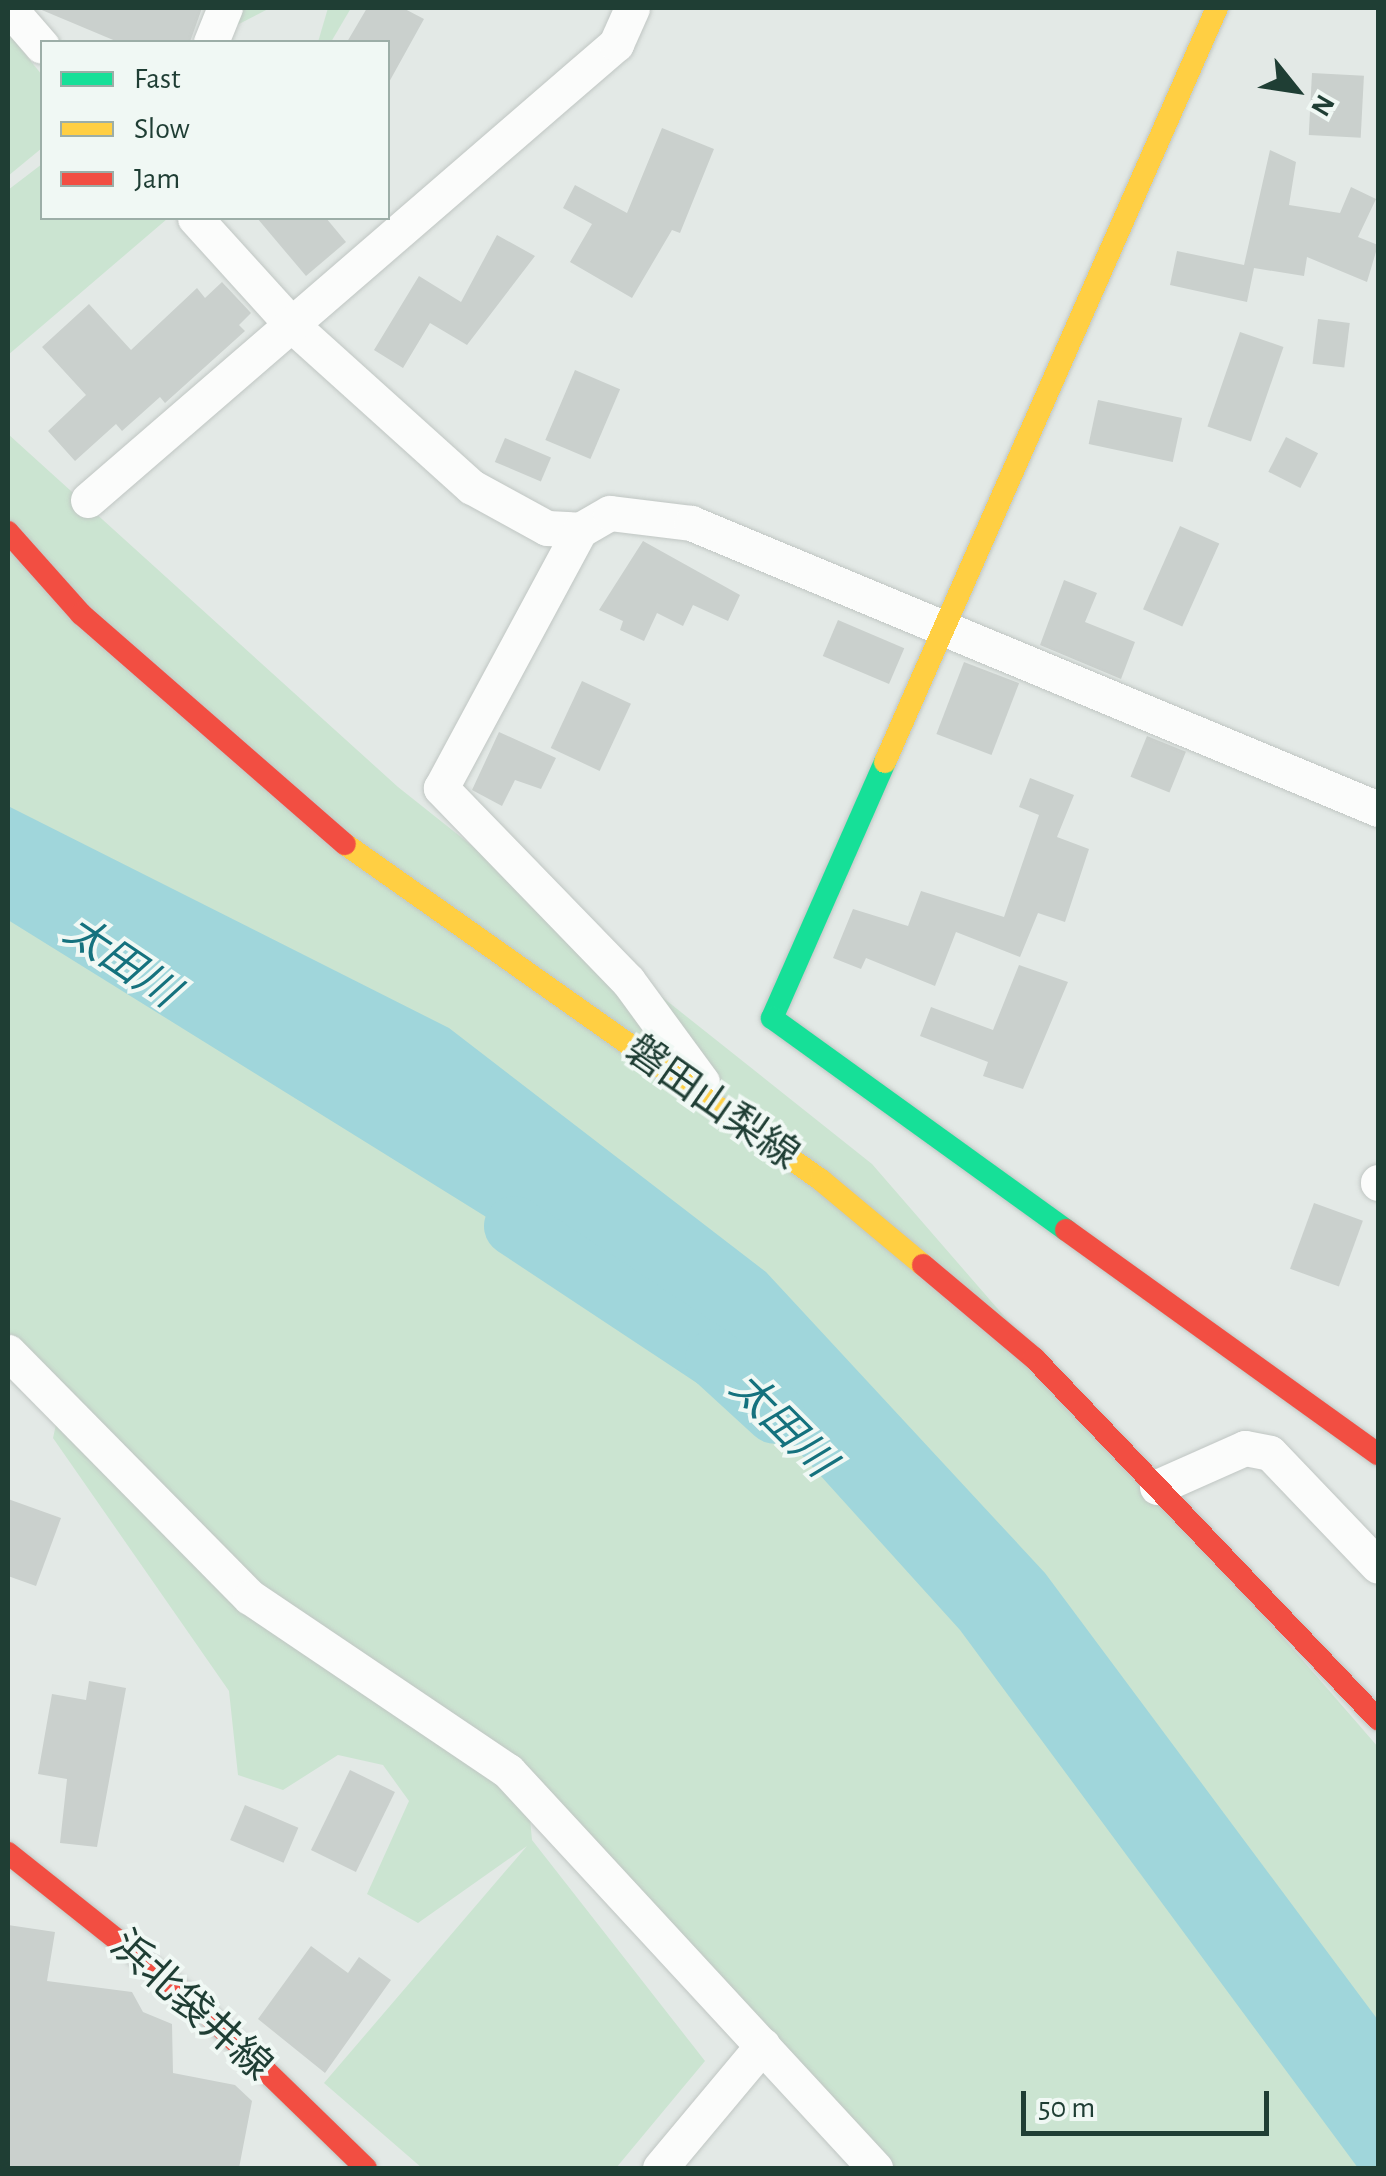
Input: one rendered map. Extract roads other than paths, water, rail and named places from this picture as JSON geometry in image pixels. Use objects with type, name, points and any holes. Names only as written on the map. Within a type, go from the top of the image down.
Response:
[{"type":"main road","points":[[1217,8],[772,1018],[1378,1454]]},
{"type":"main road","name":"磐田山梨線","points":[[8,532],[81,614],[356,853],[730,1114],[1034,1358],[1378,1719]]},
{"type":"main road","name":"浜北袋井線","points":[[8,1853],[194,2000],[366,2168]]},
{"type":"street","points":[[9,8],[40,44]]},
{"type":"street","points":[[212,40],[225,8]]},
{"type":"street","points":[[88,500],[294,328],[616,44],[632,8]]},
{"type":"street","points":[[198,220],[294,328],[472,487],[547,528],[580,530]]},
{"type":"street","points":[[730,1114],[628,981],[441,788],[580,530],[610,513],[692,524],[946,626],[1378,809]]},
{"type":"street","points":[[8,1352],[250,1596],[508,1771],[874,2168]]},
{"type":"street","points":[[1158,1487],[1245,1448],[1270,1453],[1378,1566]]},
{"type":"street","points":[[660,2168],[763,2045]]},
{"type":"water","points":[[8,806],[449,1028],[766,1272],[1045,1573],[1378,2020],[1378,2168],[1358,2168],[960,1630],[715,1359],[8,920]]},
{"type":"waterway","name":"太田川","points":[[514,1226],[715,1359],[775,1414]]}]
